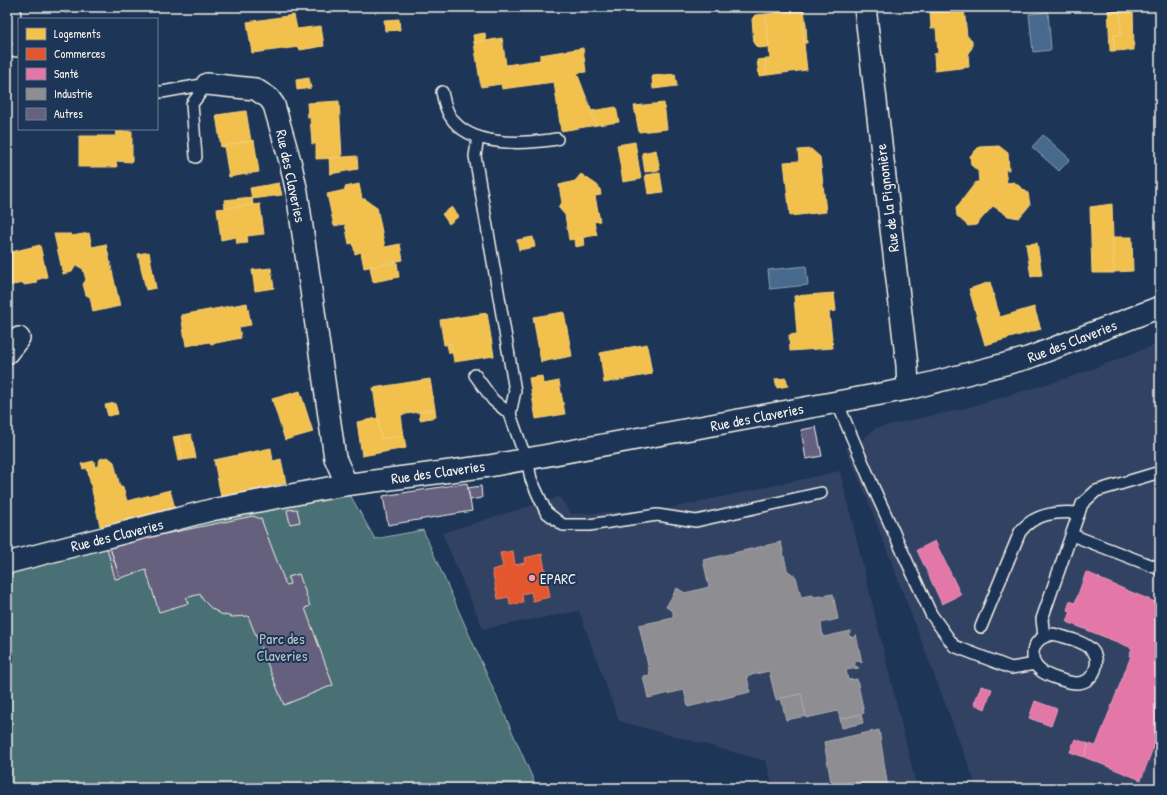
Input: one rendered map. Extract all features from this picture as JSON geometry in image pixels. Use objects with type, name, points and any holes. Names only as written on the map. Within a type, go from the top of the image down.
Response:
[{"type":"street","name":"Rue de la Pignonière","points":[[865,7],[907,365],[908,389]]},
{"type":"street","name":"Rue des Claveries","points":[[207,84],[255,89],[269,98],[274,106],[290,161],[297,192],[335,458],[343,476],[344,484]]},
{"type":"street","name":"Rue des Claveries","points":[[7,563],[211,510],[344,484],[489,466],[908,389],[1028,358],[1160,308]]},
{"type":"lane","points":[[15,7],[14,24],[18,45]]},
{"type":"lane","points":[[7,50],[18,50]]},
{"type":"lane","points":[[158,92],[207,84]]},
{"type":"lane","points":[[196,157],[192,104],[207,84]]},
{"type":"lane","points":[[442,92],[444,105],[450,117],[469,133],[499,141],[518,143],[556,139]]},
{"type":"lane","points":[[478,136],[475,156],[515,391],[510,414]]},
{"type":"lane","points":[[475,375],[493,400],[510,414],[527,459],[530,478],[546,512],[563,525],[589,525],[657,515],[696,521],[821,493]]},
{"type":"lane","points":[[837,402],[874,489],[931,614],[954,646],[1011,668],[1035,664]]},
{"type":"lane","points":[[1044,637],[1042,619],[1082,504],[1096,492],[1160,472]]},
{"type":"lane","points":[[981,627],[1020,532],[1025,525],[1051,513],[1080,513]]},
{"type":"lane","points":[[1072,535],[1160,569]]},
{"type":"lane","points":[[1053,634],[1084,644],[1095,654],[1097,662],[1096,670],[1092,676],[1086,681],[1078,683],[1070,682],[1046,674],[1035,664],[1033,657],[1034,649],[1038,642],[1044,637],[1053,634]]},
{"type":"shaded area","points":[[1048,12],[1051,50],[1033,52],[1029,14]]},
{"type":"shaded area","points":[[1043,135],[1070,159],[1059,171],[1032,147]]},
{"type":"shaded area","points":[[806,266],[808,285],[770,289],[768,270]]},
{"type":"shaded area","points":[[1160,343],[1160,788],[977,788],[869,503],[846,448],[861,441],[876,428],[962,409],[1071,377]]},
{"type":"shaded area","name":"EPARC","points":[[840,471],[917,788],[773,788],[766,761],[619,721],[579,611],[483,629],[442,533],[559,497],[572,514],[662,510]]},
{"type":"green space","name":"Parc des Claveries","points":[[349,493],[375,539],[423,530],[537,788],[7,788],[7,573],[211,515]]},
{"type":"building: Logements","points":[[64,7],[98,7],[98,8],[65,13]]},
{"type":"building: Logements","points":[[1108,7],[1120,7],[1121,35],[1114,35],[1114,51],[1110,51]]},
{"type":"building: Logements","points":[[1120,7],[1133,7],[1134,50],[1114,51],[1114,35],[1121,35]]},
{"type":"building: Logements","points":[[964,8],[967,36],[972,40],[972,48],[968,53],[969,67],[935,71],[934,54],[938,53],[936,28],[931,28],[930,12]]},
{"type":"building: Logements","points":[[804,9],[806,25],[802,26],[807,70],[767,75],[765,59],[770,59],[766,14]]},
{"type":"building: Logements","points":[[766,14],[769,47],[758,48],[754,44],[752,19],[755,15]]},
{"type":"building: Logements","points":[[294,15],[297,29],[321,26],[324,46],[300,50],[299,47],[252,53],[247,22]]},
{"type":"building: Logements","points":[[399,19],[400,30],[385,31],[384,20]]},
{"type":"building: Logements","points":[[806,25],[807,43],[804,43],[802,26]]},
{"type":"building: Logements","points":[[485,33],[486,41],[474,43],[473,35]]},
{"type":"building: Logements","points":[[502,38],[506,65],[540,60],[540,55],[583,48],[586,72],[577,73],[597,125],[561,131],[554,82],[502,89],[501,84],[481,87],[474,43]]},
{"type":"building: Logements","points":[[765,59],[767,75],[759,76],[757,60]]},
{"type":"building: Logements","points":[[675,74],[677,86],[653,89],[652,76]]},
{"type":"building: Logements","points":[[309,78],[311,88],[297,90],[296,80]]},
{"type":"building: Logements","points":[[339,101],[342,158],[316,159],[316,144],[312,144],[310,117],[308,118],[307,103]]},
{"type":"building: Logements","points":[[664,103],[667,129],[639,132],[634,106]]},
{"type":"building: Logements","points":[[616,107],[619,122],[597,125],[591,111]]},
{"type":"building: Logements","points":[[246,111],[251,141],[221,147],[216,115]]},
{"type":"building: Logements","points":[[116,131],[132,131],[132,162],[116,161],[117,167],[79,167],[79,136],[116,136]]},
{"type":"building: Logements","points":[[254,140],[259,172],[229,177],[224,146]]},
{"type":"building: Logements","points":[[635,142],[641,179],[623,182],[617,145]]},
{"type":"building: Logements","points":[[999,146],[1008,153],[1009,170],[1005,170],[1007,183],[1014,182],[1028,193],[1030,205],[1019,218],[1008,216],[993,206],[976,225],[968,226],[957,216],[956,208],[976,182],[979,182],[978,171],[971,165],[970,156],[979,147]]},
{"type":"building: Logements","points":[[811,149],[820,157],[826,212],[790,216],[784,162],[799,161],[798,150]]},
{"type":"building: Logements","points":[[656,150],[660,170],[645,172],[642,153]]},
{"type":"building: Logements","points":[[357,156],[358,169],[330,174],[329,158]]},
{"type":"building: Logements","points":[[660,173],[663,192],[648,194],[645,175]]},
{"type":"building: Logements","points":[[581,174],[597,185],[600,189],[601,195],[595,196],[600,221],[594,222],[597,235],[569,240],[565,215],[558,207],[562,203],[559,185],[575,181]]},
{"type":"building: Logements","points":[[279,183],[282,195],[252,199],[250,188]]},
{"type":"building: Logements","points":[[359,184],[362,199],[365,199],[377,207],[385,247],[400,244],[403,260],[364,268],[361,252],[355,254],[353,243],[349,244],[345,224],[334,226],[327,194],[345,190],[345,187]]},
{"type":"building: Logements","points":[[252,197],[253,205],[225,208],[224,200]]},
{"type":"building: Logements","points":[[260,204],[264,234],[247,236],[248,243],[237,244],[236,237],[221,240],[217,209]]},
{"type":"building: Logements","points":[[1112,204],[1114,273],[1092,273],[1090,207]]},
{"type":"building: Logements","points":[[452,207],[459,216],[449,224],[442,214]]},
{"type":"building: Logements","points":[[89,233],[92,247],[106,244],[120,306],[93,312],[90,297],[86,295],[83,284],[86,280],[83,269],[76,265],[72,272],[63,274],[54,234],[71,234],[72,236]]},
{"type":"building: Logements","points":[[533,237],[535,247],[519,250],[517,240]]},
{"type":"building: Logements","points":[[1113,237],[1132,237],[1133,271],[1114,272]]},
{"type":"building: Logements","points":[[583,238],[585,245],[575,247],[574,239]]},
{"type":"building: Logements","points":[[1037,243],[1042,275],[1031,277],[1026,244]]},
{"type":"building: Logements","points":[[40,245],[47,277],[36,280],[37,283],[24,285],[24,283],[7,286],[7,253]]},
{"type":"building: Logements","points":[[149,252],[156,288],[146,290],[138,254]]},
{"type":"building: Logements","points":[[397,262],[399,277],[373,282],[370,267]]},
{"type":"building: Logements","points":[[271,268],[274,288],[255,291],[252,270]]},
{"type":"building: Logements","points":[[990,282],[1000,317],[1034,307],[1041,329],[985,345],[969,289]]},
{"type":"building: Logements","points":[[834,293],[836,311],[829,312],[833,348],[790,351],[789,335],[797,334],[794,296]]},
{"type":"building: Logements","points":[[247,303],[251,325],[239,327],[241,338],[211,344],[210,342],[186,346],[181,315]]},
{"type":"building: Logements","points":[[564,312],[572,356],[541,362],[533,317]]},
{"type":"building: Logements","points":[[487,313],[494,356],[454,362],[451,344],[444,345],[440,320]]},
{"type":"building: Logements","points":[[451,344],[452,353],[449,353],[447,345]]},
{"type":"building: Logements","points":[[647,344],[652,374],[604,383],[600,353]]},
{"type":"building: Logements","points":[[542,376],[543,384],[559,381],[565,414],[536,419],[529,378]]},
{"type":"building: Logements","points":[[786,378],[788,386],[777,388],[775,379]]},
{"type":"building: Logements","points":[[430,379],[435,409],[401,415],[404,436],[381,439],[373,388]]},
{"type":"building: Logements","points":[[300,391],[313,432],[285,440],[272,399]]},
{"type":"building: Logements","points":[[115,403],[118,414],[108,416],[105,405]]},
{"type":"building: Logements","points":[[435,409],[436,417],[420,420],[419,412]]},
{"type":"building: Logements","points":[[378,418],[381,439],[404,436],[406,448],[362,456],[357,422]]},
{"type":"building: Logements","points":[[191,434],[196,458],[183,460],[178,436]]},
{"type":"building: Logements","points":[[178,436],[183,460],[178,461],[173,437]]},
{"type":"building: Logements","points":[[271,448],[273,461],[281,459],[286,483],[221,497],[214,460]]},
{"type":"building: Logements","points":[[108,457],[114,462],[120,487],[123,487],[127,501],[170,490],[175,508],[100,526],[87,468],[83,469],[81,464],[94,461],[95,467],[98,466],[100,459]]},
{"type":"building: Commerces","points":[[513,551],[515,565],[525,563],[524,558],[542,554],[550,597],[533,601],[531,592],[522,594],[523,603],[510,605],[509,597],[498,599],[492,570],[503,567],[500,553]]},
{"type":"building: Santé","points":[[935,541],[961,595],[942,604],[917,550]]},
{"type":"building: Santé","points":[[1086,572],[1160,604],[1160,729],[1141,780],[1084,757],[1089,744],[1096,746],[1131,656],[1129,656],[1132,648],[1067,622],[1071,611],[1067,610],[1070,601],[1075,603]]},
{"type":"building: Santé","points":[[981,686],[992,689],[985,709],[974,704]]},
{"type":"building: Santé","points":[[1035,701],[1057,709],[1051,726],[1029,718]]},
{"type":"building: Santé","points":[[1075,739],[1089,744],[1084,757],[1070,752]]},
{"type":"building: Industrie","points":[[781,542],[787,570],[796,577],[801,597],[812,595],[815,597],[833,594],[838,619],[821,623],[823,637],[851,631],[848,635],[853,638],[856,634],[862,663],[857,660],[854,665],[859,668],[846,670],[848,680],[857,679],[864,713],[840,719],[838,711],[806,718],[801,694],[776,700],[769,671],[747,676],[750,692],[688,707],[684,690],[648,698],[643,676],[650,675],[639,625],[673,618],[673,611],[666,607],[677,588],[685,593],[709,587],[703,560]]},
{"type":"building: Industrie","points":[[801,694],[806,716],[786,720],[781,698]]},
{"type":"building: Industrie","points":[[861,714],[863,723],[842,728],[840,719]]},
{"type":"building: Industrie","points":[[879,730],[888,788],[832,788],[824,742]]},
{"type":"building: Autres","points":[[816,427],[822,456],[806,459],[801,430]]},
{"type":"building: Autres","points":[[467,483],[472,511],[388,525],[383,496]]},
{"type":"building: Autres","points":[[481,486],[482,498],[470,500],[468,488]]},
{"type":"building: Autres","points":[[297,509],[300,522],[290,524],[287,510]]},
{"type":"building: Autres","name":"Parc des Claveries","points":[[253,516],[261,519],[286,585],[290,584],[288,577],[299,574],[310,606],[305,608],[333,685],[284,705],[248,616],[232,617],[221,614],[211,608],[203,600],[200,594],[186,598],[189,603],[159,612],[146,570],[120,578],[110,548],[160,535]]},
{"type":"building: Autres","points":[[107,548],[110,548],[120,578],[115,579]]},
{"type":"place","name":"EPARC","points":[[532,578]]}]
